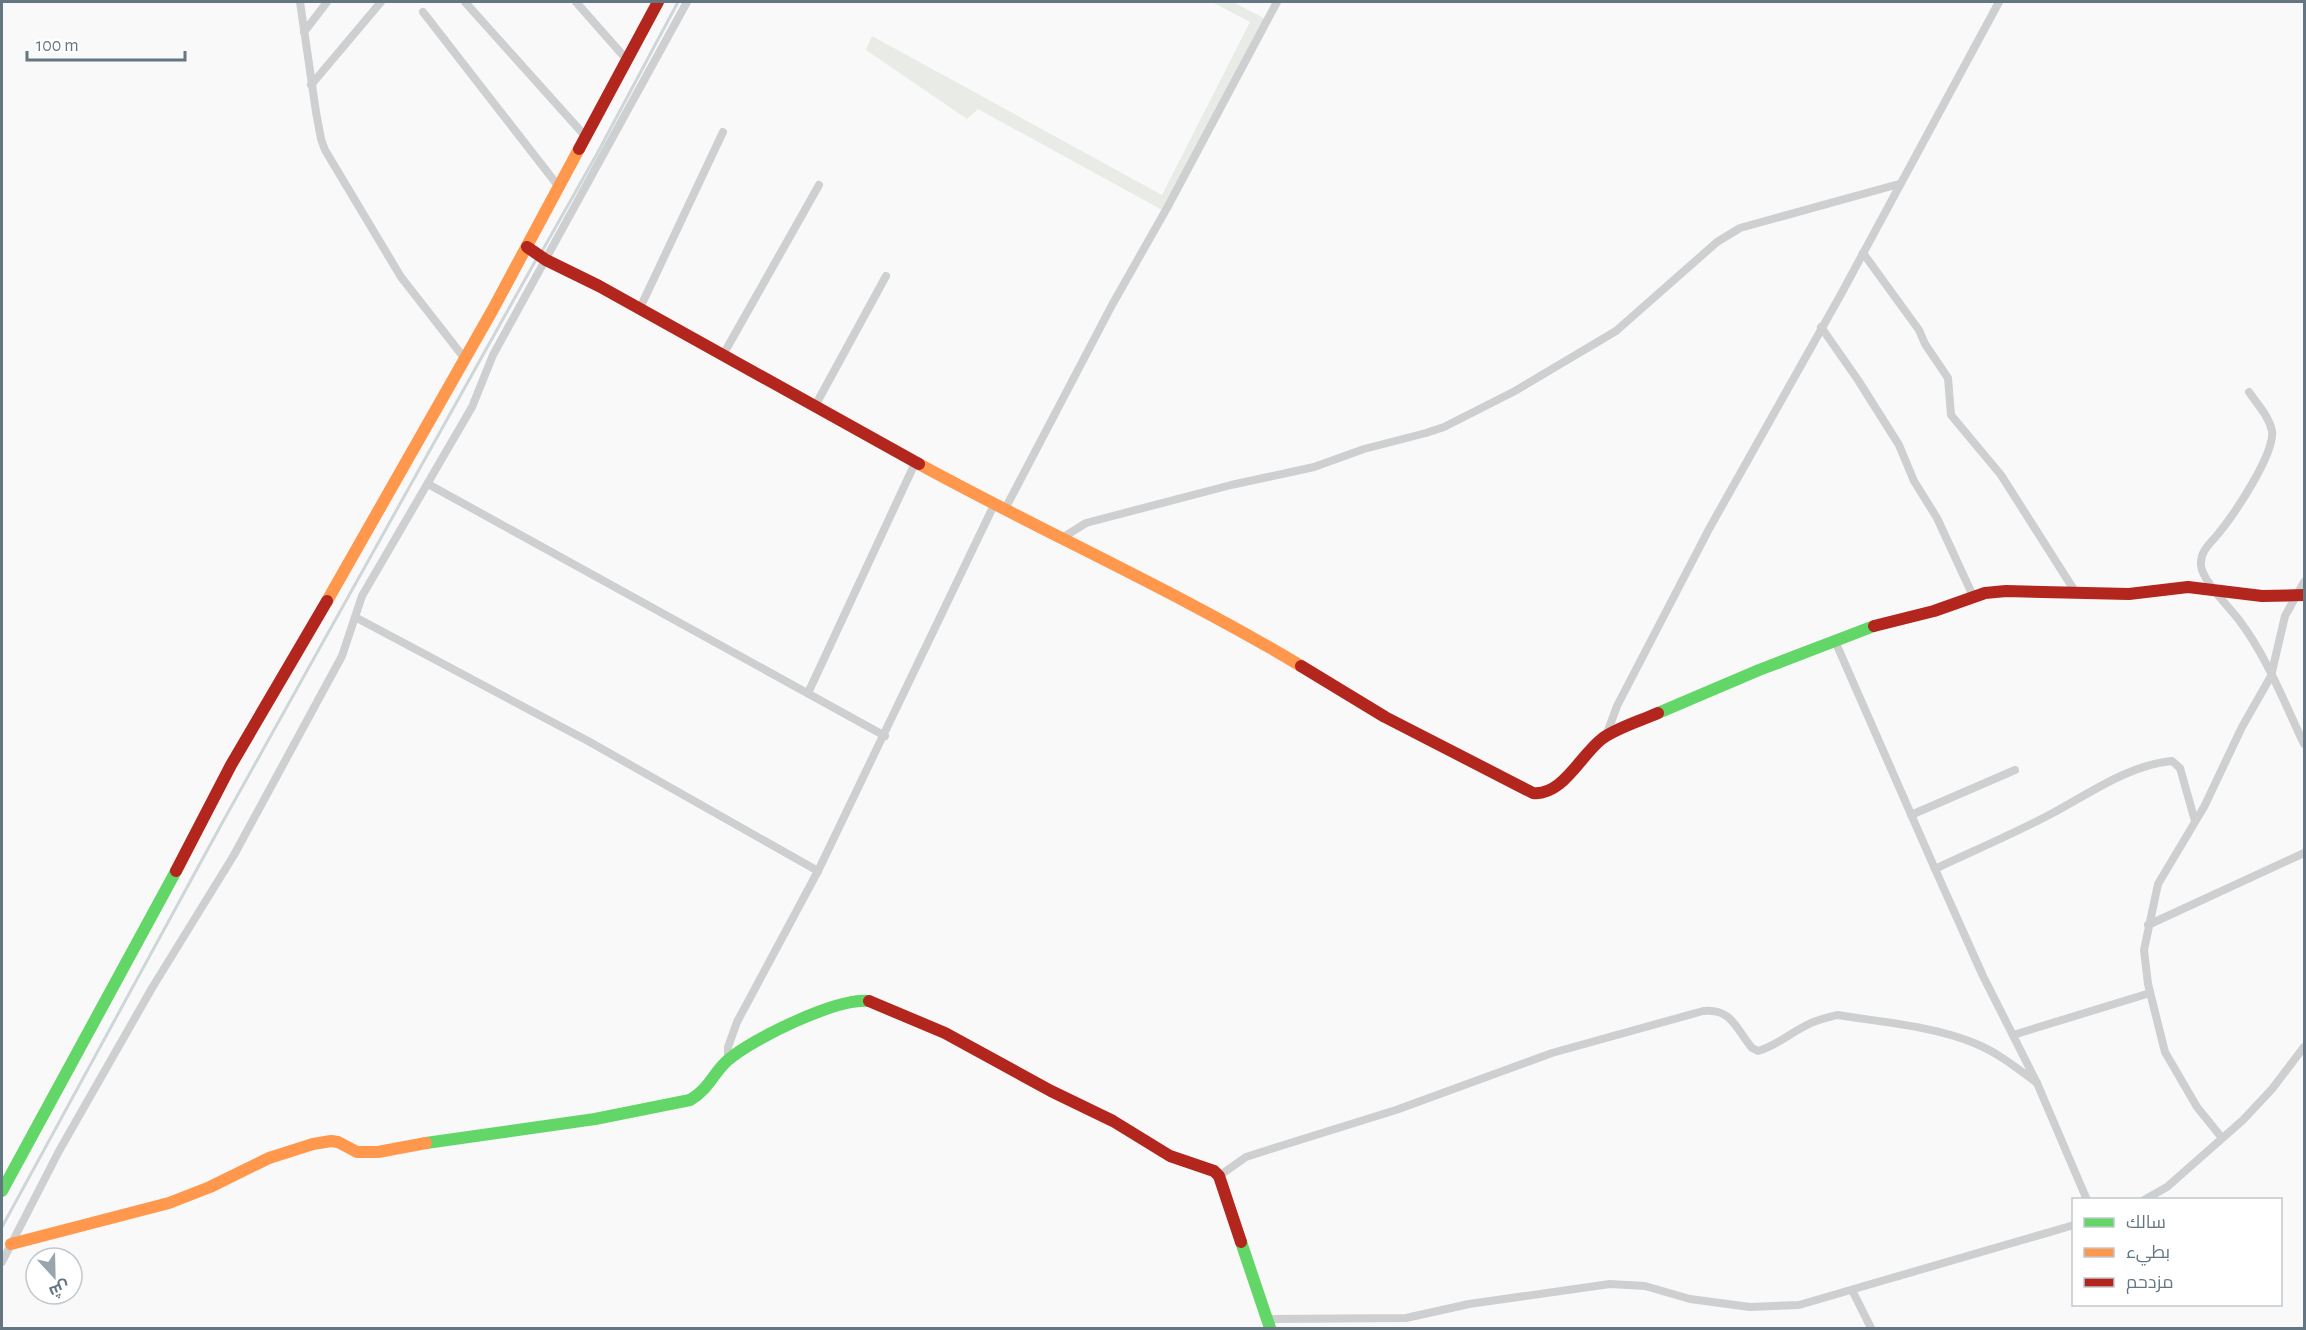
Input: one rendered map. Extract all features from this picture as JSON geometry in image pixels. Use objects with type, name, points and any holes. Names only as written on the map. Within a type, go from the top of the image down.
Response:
[{"type":"street","points":[[300,2],[311,85],[325,150],[401,277],[465,359]]},
{"type":"street","points":[[304,32],[327,2]]},
{"type":"street","points":[[311,85],[381,2]]},
{"type":"street","points":[[465,2],[586,137]]},
{"type":"street","points":[[576,2],[628,61]]},
{"type":"street","points":[[2,1262],[59,1151],[152,988],[234,855],[342,656],[362,597],[472,406],[536,254],[559,187],[658,2]]},
{"type":"street","points":[[2,1191],[151,918],[231,765],[465,359],[536,254],[687,2]]},
{"type":"street","points":[[728,1060],[728,1047],[737,1022],[818,871],[999,507],[1172,198],[1277,2]]},
{"type":"street","points":[[1606,736],[1617,706],[1709,529],[1863,253],[1999,2]]},
{"type":"street","points":[[423,12],[559,187]]},
{"type":"street","points":[[640,308],[723,132]]},
{"type":"street","points":[[723,355],[819,184]]},
{"type":"street","points":[[1062,538],[1086,523],[1232,485],[1314,467],[1364,448],[1425,434],[1444,427],[1515,391],[1610,335],[1716,242],[1731,232],[1815,206],[1899,184]]},
{"type":"street","points":[[1863,253],[1919,330],[1925,344],[1948,378],[1951,415],[2001,475],[2076,593]]},
{"type":"street","points":[[536,254],[640,308],[999,507],[1284,656],[1385,717],[1533,793],[1542,794],[1556,788],[1582,757],[1606,736],[1731,681],[1874,626],[1934,611],[1986,592],[2129,594],[2188,587],[2262,596],[2300,596]]},
{"type":"street","points":[[815,406],[886,276]]},
{"type":"street","points":[[1821,327],[1899,445],[1914,481],[1936,518],[1972,597]]},
{"type":"street","points":[[2249,392],[2269,421],[2272,433],[2271,443],[2253,483],[2202,554],[2201,571],[2205,580],[2216,590],[2254,639],[2304,744]]},
{"type":"street","points":[[808,693],[916,461]]},
{"type":"street","points":[[428,484],[885,736]]},
{"type":"street","points":[[2222,1138],[2198,1107],[2170,1063],[2158,1029],[2144,950],[2148,925],[2162,875],[2195,821],[2271,676],[2280,629],[2300,596],[2304,582]]},
{"type":"street","points":[[355,617],[588,741],[818,871]]},
{"type":"street","points":[[1835,641],[1983,976],[2037,1083],[2086,1198]]},
{"type":"street","points":[[1935,869],[2048,815],[2119,777],[2160,762],[2172,761],[2180,768],[2195,821]]},
{"type":"street","points":[[1911,815],[2015,770]]},
{"type":"street","points":[[2148,925],[2304,853]]},
{"type":"street","points":[[2013,1035],[2150,993]]},
{"type":"street","points":[[11,1244],[169,1203],[210,1187],[269,1158],[313,1144],[331,1141],[338,1142],[357,1152],[378,1152],[444,1140],[595,1119],[690,1100],[704,1092],[728,1060],[800,1019],[852,1002],[873,1001],[945,1033],[1051,1091],[1113,1121],[1170,1156],[1207,1168],[1219,1176],[1269,1324],[1418,1317],[1468,1304],[1610,1284],[1645,1286],[1690,1299],[1750,1307],[1799,1305],[2072,1225]]},
{"type":"street","points":[[1219,1176],[1246,1157],[1395,1110],[1552,1053],[1703,1011],[1723,1012],[1752,1048],[1758,1051],[1767,1049],[1804,1026],[1822,1018],[1837,1016],[1949,1034],[1975,1043],[2004,1058],[2037,1083]]},
{"type":"street","points":[[2148,1198],[2167,1187],[2243,1120],[2304,1047]]},
{"type":"street","points":[[1852,1290],[1871,1329]]},
{"type":"shaded area","points":[[1212,2],[1233,2],[1267,20],[1164,211],[978,109],[967,119],[866,50],[872,36],[1162,195],[1250,22]]},
{"type":"waterway","points":[[541,253],[678,2]]},
{"type":"waterway","points":[[2,1227],[221,825],[537,258]]},
{"type":"traffic: fast","points":[[1658,713],[1759,670],[1874,626]]},
{"type":"traffic: fast","points":[[2,1191],[176,871]]},
{"type":"traffic: fast","points":[[426,1143],[595,1119],[690,1100],[702,1091],[728,1060],[756,1041],[817,1013],[837,1006],[869,1001]]},
{"type":"traffic: fast","points":[[1241,1242],[1270,1328]]},
{"type":"traffic: slow","points":[[327,601],[492,311],[579,149]]},
{"type":"traffic: slow","points":[[919,464],[1207,613],[1301,666]]},
{"type":"traffic: slow","points":[[11,1244],[169,1203],[210,1187],[269,1158],[313,1144],[331,1141],[338,1142],[357,1152],[378,1152],[426,1143]]},
{"type":"traffic: jam","points":[[579,149],[658,2]]},
{"type":"traffic: jam","points":[[527,247],[546,260],[599,286],[919,464]]},
{"type":"traffic: jam","points":[[1874,626],[1934,611],[1985,593],[2006,591],[2129,594],[2188,587],[2262,596],[2304,595]]},
{"type":"traffic: jam","points":[[176,871],[231,765],[327,601]]},
{"type":"traffic: jam","points":[[1301,666],[1385,717],[1533,793],[1554,788],[1571,773],[1595,745],[1609,734],[1658,713]]},
{"type":"traffic: jam","points":[[869,1001],[945,1033],[1051,1091],[1113,1121],[1170,1156],[1214,1171],[1219,1176],[1241,1242]]}]
